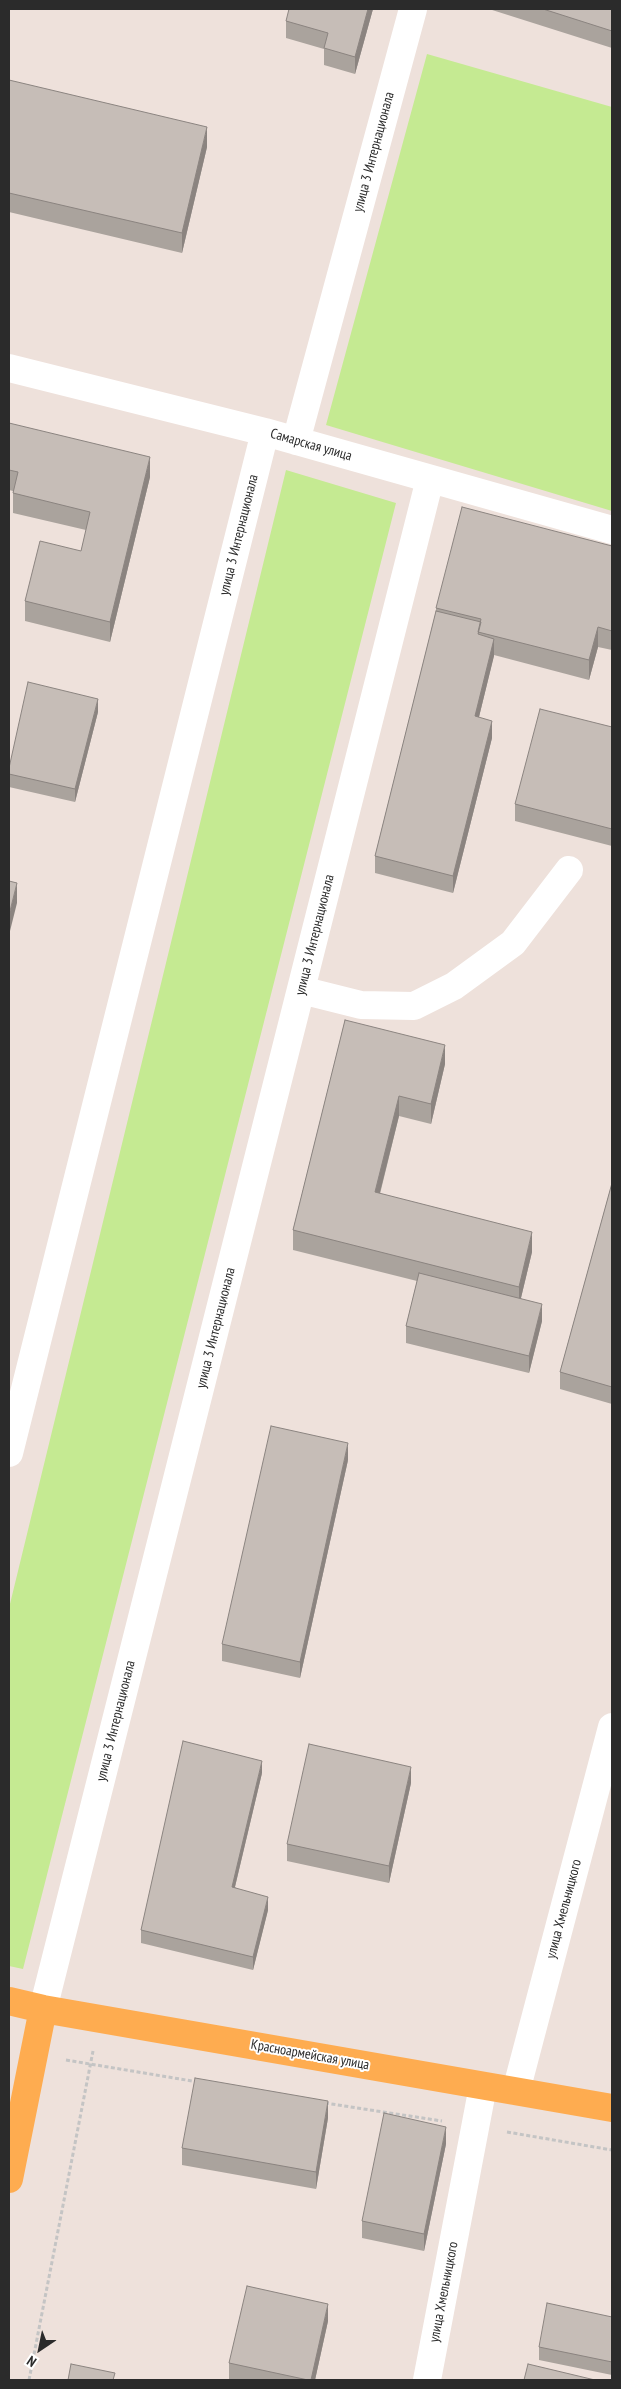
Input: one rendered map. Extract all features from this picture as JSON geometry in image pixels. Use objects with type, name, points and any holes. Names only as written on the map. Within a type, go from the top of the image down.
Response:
[{"type":"main road","name":"Красноармейская улица","points":[[9,2001],[43,2009],[612,2108]]},
{"type":"main road","name":"улица 3 Интернационала","points":[[9,2179],[43,2009]]},
{"type":"street","name":"улица 3 Интернационала","points":[[296,441],[413,9]]},
{"type":"street","name":"Самарская улица","points":[[9,368],[265,432],[612,530]]},
{"type":"street","name":"улица 3 Интернационала","points":[[9,1453],[265,432]]},
{"type":"street","name":"улица 3 Интернационала","points":[[43,2009],[430,479]]},
{"type":"street","points":[[301,990],[361,1005],[414,1006],[454,986],[513,942],[570,870]]},
{"type":"street","name":"улица Хмельницкого","points":[[516,2091],[612,1727]]},
{"type":"street","name":"улица Хмельницкого","points":[[427,2380],[484,2086]]},
{"type":"path","points":[[29,2380],[100,2019]]},
{"type":"path","points":[[35,2053],[90,2065],[206,2084]]},
{"type":"path","points":[[322,2102],[612,2150]]},
{"type":"green space","points":[[427,54],[612,107],[612,511],[326,425]]},
{"type":"green space","points":[[286,470],[396,503],[23,1969],[9,1966],[9,1608]]},
{"type":"building","points":[[289,9],[368,9],[355,57],[324,48],[328,33],[286,21]]},
{"type":"building","points":[[543,9],[612,9],[612,31]]},
{"type":"building","points":[[9,80],[207,127],[182,233],[9,193]]},
{"type":"building","points":[[9,423],[150,457],[110,622],[25,601],[40,541],[81,551],[90,512],[13,493],[18,472],[9,470]]},
{"type":"building","points":[[462,507],[612,546],[612,631],[598,627],[589,660],[478,632],[481,619],[436,608]]},
{"type":"building","points":[[436,611],[481,622],[478,634],[494,639],[475,716],[492,721],[453,876],[375,856]]},
{"type":"building","points":[[28,682],[98,699],[75,789],[9,774]]},
{"type":"building","points":[[540,709],[612,727],[612,829],[515,804]]},
{"type":"building","points":[[9,881],[17,883],[9,915]]},
{"type":"building","points":[[345,1020],[445,1045],[431,1104],[399,1096],[375,1192],[532,1232],[519,1287],[293,1230]]},
{"type":"building","points":[[612,1183],[612,1387],[560,1372]]},
{"type":"building","points":[[419,1273],[542,1304],[529,1356],[406,1326]]},
{"type":"building","points":[[271,1426],[348,1443],[300,1662],[222,1644]]},
{"type":"building","points":[[183,1741],[262,1761],[232,1887],[268,1897],[253,1957],[141,1930]]},
{"type":"building","points":[[309,1744],[411,1767],[389,1866],[287,1844]]},
{"type":"building","points":[[195,2078],[328,2101],[316,2172],[182,2148]]},
{"type":"building","points":[[384,2113],[446,2127],[424,2234],[362,2221]]},
{"type":"building","points":[[247,2286],[328,2304],[311,2380],[229,2363]]},
{"type":"building","points":[[547,2303],[612,2317],[612,2362],[539,2347]]},
{"type":"building","points":[[71,2364],[115,2373],[113,2380],[68,2380]]},
{"type":"building","points":[[528,2364],[595,2380],[524,2380]]}]
